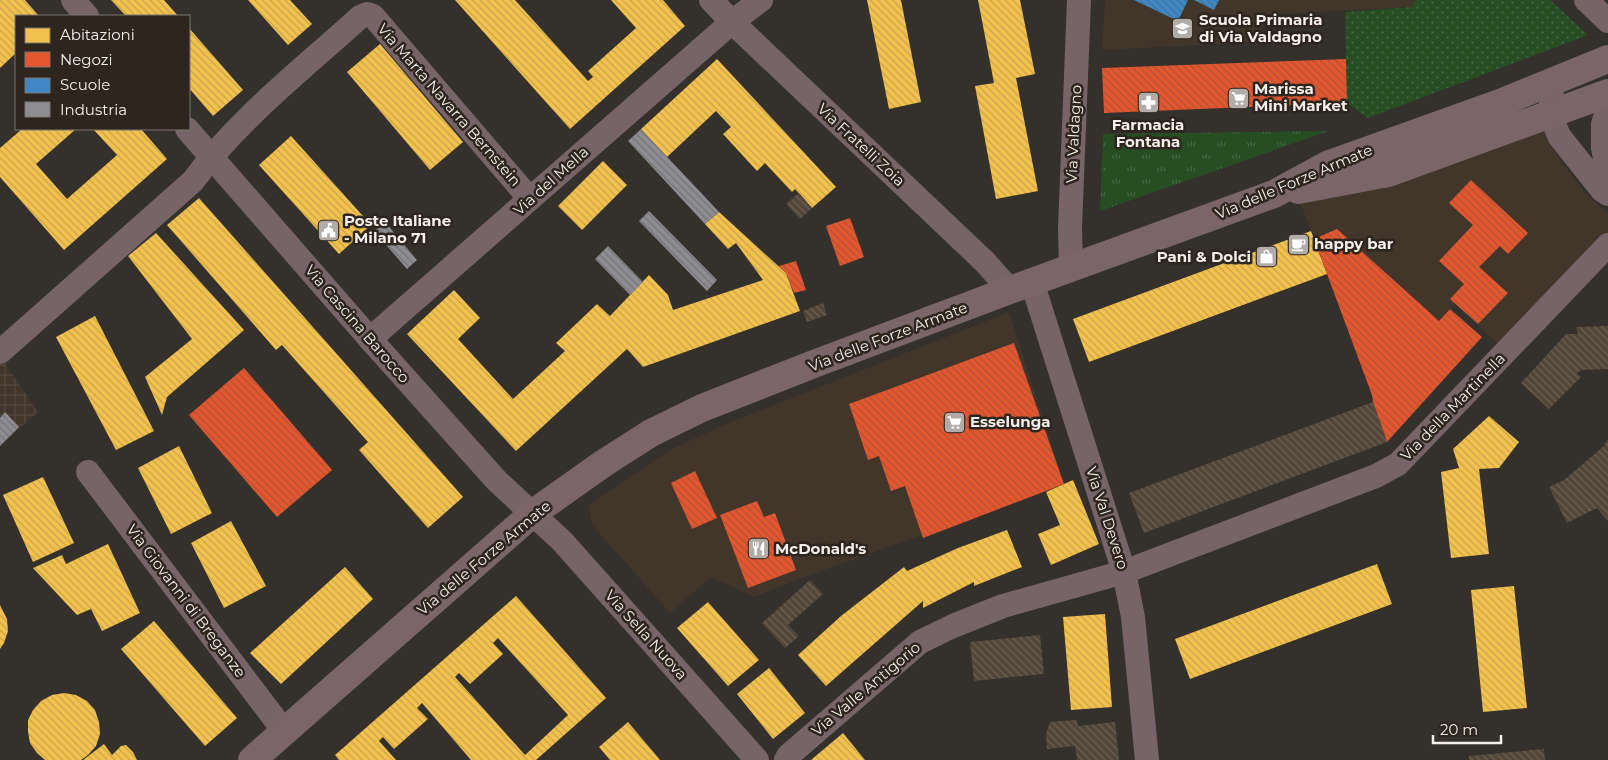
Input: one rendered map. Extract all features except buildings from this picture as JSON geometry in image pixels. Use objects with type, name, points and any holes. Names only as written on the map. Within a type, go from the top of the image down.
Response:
[{"type":"street","points":[[72,0],[86,15]]},
{"type":"street","name":"Via Fratelli Zoia","points":[[711,0],[985,262],[1021,286]]},
{"type":"street","name":"Via del Mella","points":[[370,339],[732,22],[761,0]]},
{"type":"street","name":"Via Valdagno","points":[[1071,269],[1070,227],[1079,0]]},
{"type":"street","points":[[1586,0],[1608,21]]},
{"type":"street","name":"Via Marta Navarra Bernstein","points":[[211,156],[239,127],[360,17],[367,14],[373,16],[530,199]]},
{"type":"street","name":"Via delle Forze Armate","points":[[252,760],[532,514],[650,433],[694,412],[1021,286],[1274,194],[1327,165],[1468,114],[1608,59]]},
{"type":"street","points":[[1553,81],[1550,113],[1559,136],[1602,190],[1608,194]]},
{"type":"street","name":"Via delle Forze Armate","points":[[1274,194],[1388,173],[1608,93]]},
{"type":"street","points":[[1608,108],[1602,124],[1603,148],[1608,173]]},
{"type":"street","points":[[1468,114],[1489,136]]},
{"type":"street","name":"Via Cascina Barocco","points":[[188,130],[497,481],[532,514]]},
{"type":"street","points":[[1388,173],[1389,143]]},
{"type":"street","points":[[0,352],[193,181],[211,156]]},
{"type":"street","name":"Via della Martinella","points":[[1124,572],[1376,476],[1398,464],[1608,246]]},
{"type":"street","name":"Via Val Devero","points":[[1021,286],[1124,572],[1133,617],[1147,760]]},
{"type":"street","name":"Via Giovanni di Breganze","points":[[88,472],[284,731]]},
{"type":"street","name":"Via Sella Nuova","points":[[532,514],[562,541],[756,760]]},
{"type":"street","name":"Via Valle Antigorio","points":[[786,760],[789,755],[920,642],[953,626],[1003,606],[1124,572]]},
{"type":"shaded area","name":"Scuola Primaria di Via Valdagno","points":[[1105,0],[1415,0],[1411,7],[1263,15],[1262,42],[1102,50]]},
{"type":"shaded area","points":[[1536,111],[1548,142],[1564,165],[1586,194],[1608,213],[1608,233],[1501,347],[1455,303],[1372,395],[1298,196]]},
{"type":"shaded area","points":[[1009,312],[1064,484],[754,597],[711,577],[670,613],[592,525],[589,505],[668,451],[721,426]]},
{"type":"shaded area","points":[[0,356],[38,412],[0,446]]},
{"type":"green space","points":[[1415,0],[1550,0],[1587,34],[1586,36],[1368,118],[1347,103],[1345,12],[1411,7]]},
{"type":"green space","points":[[1329,131],[1100,211],[1103,134]]},
{"type":"place","name":"Scuola Primaria di Via Valdagno","points":[[1183,29]]},
{"type":"place","name":"Marissa Mini Market","points":[[1238,98]]},
{"type":"place","name":"Farmacia Fontana","points":[[1148,102]]},
{"type":"place","name":"Poste Italiane - Milano 71","points":[[328,230]]},
{"type":"place","name":"happy bar","points":[[1298,244]]},
{"type":"place","name":"Pani & Dolci","points":[[1267,257]]},
{"type":"place","name":"Esselunga","points":[[954,422]]},
{"type":"place","name":"McDonald's","points":[[759,549]]}]
